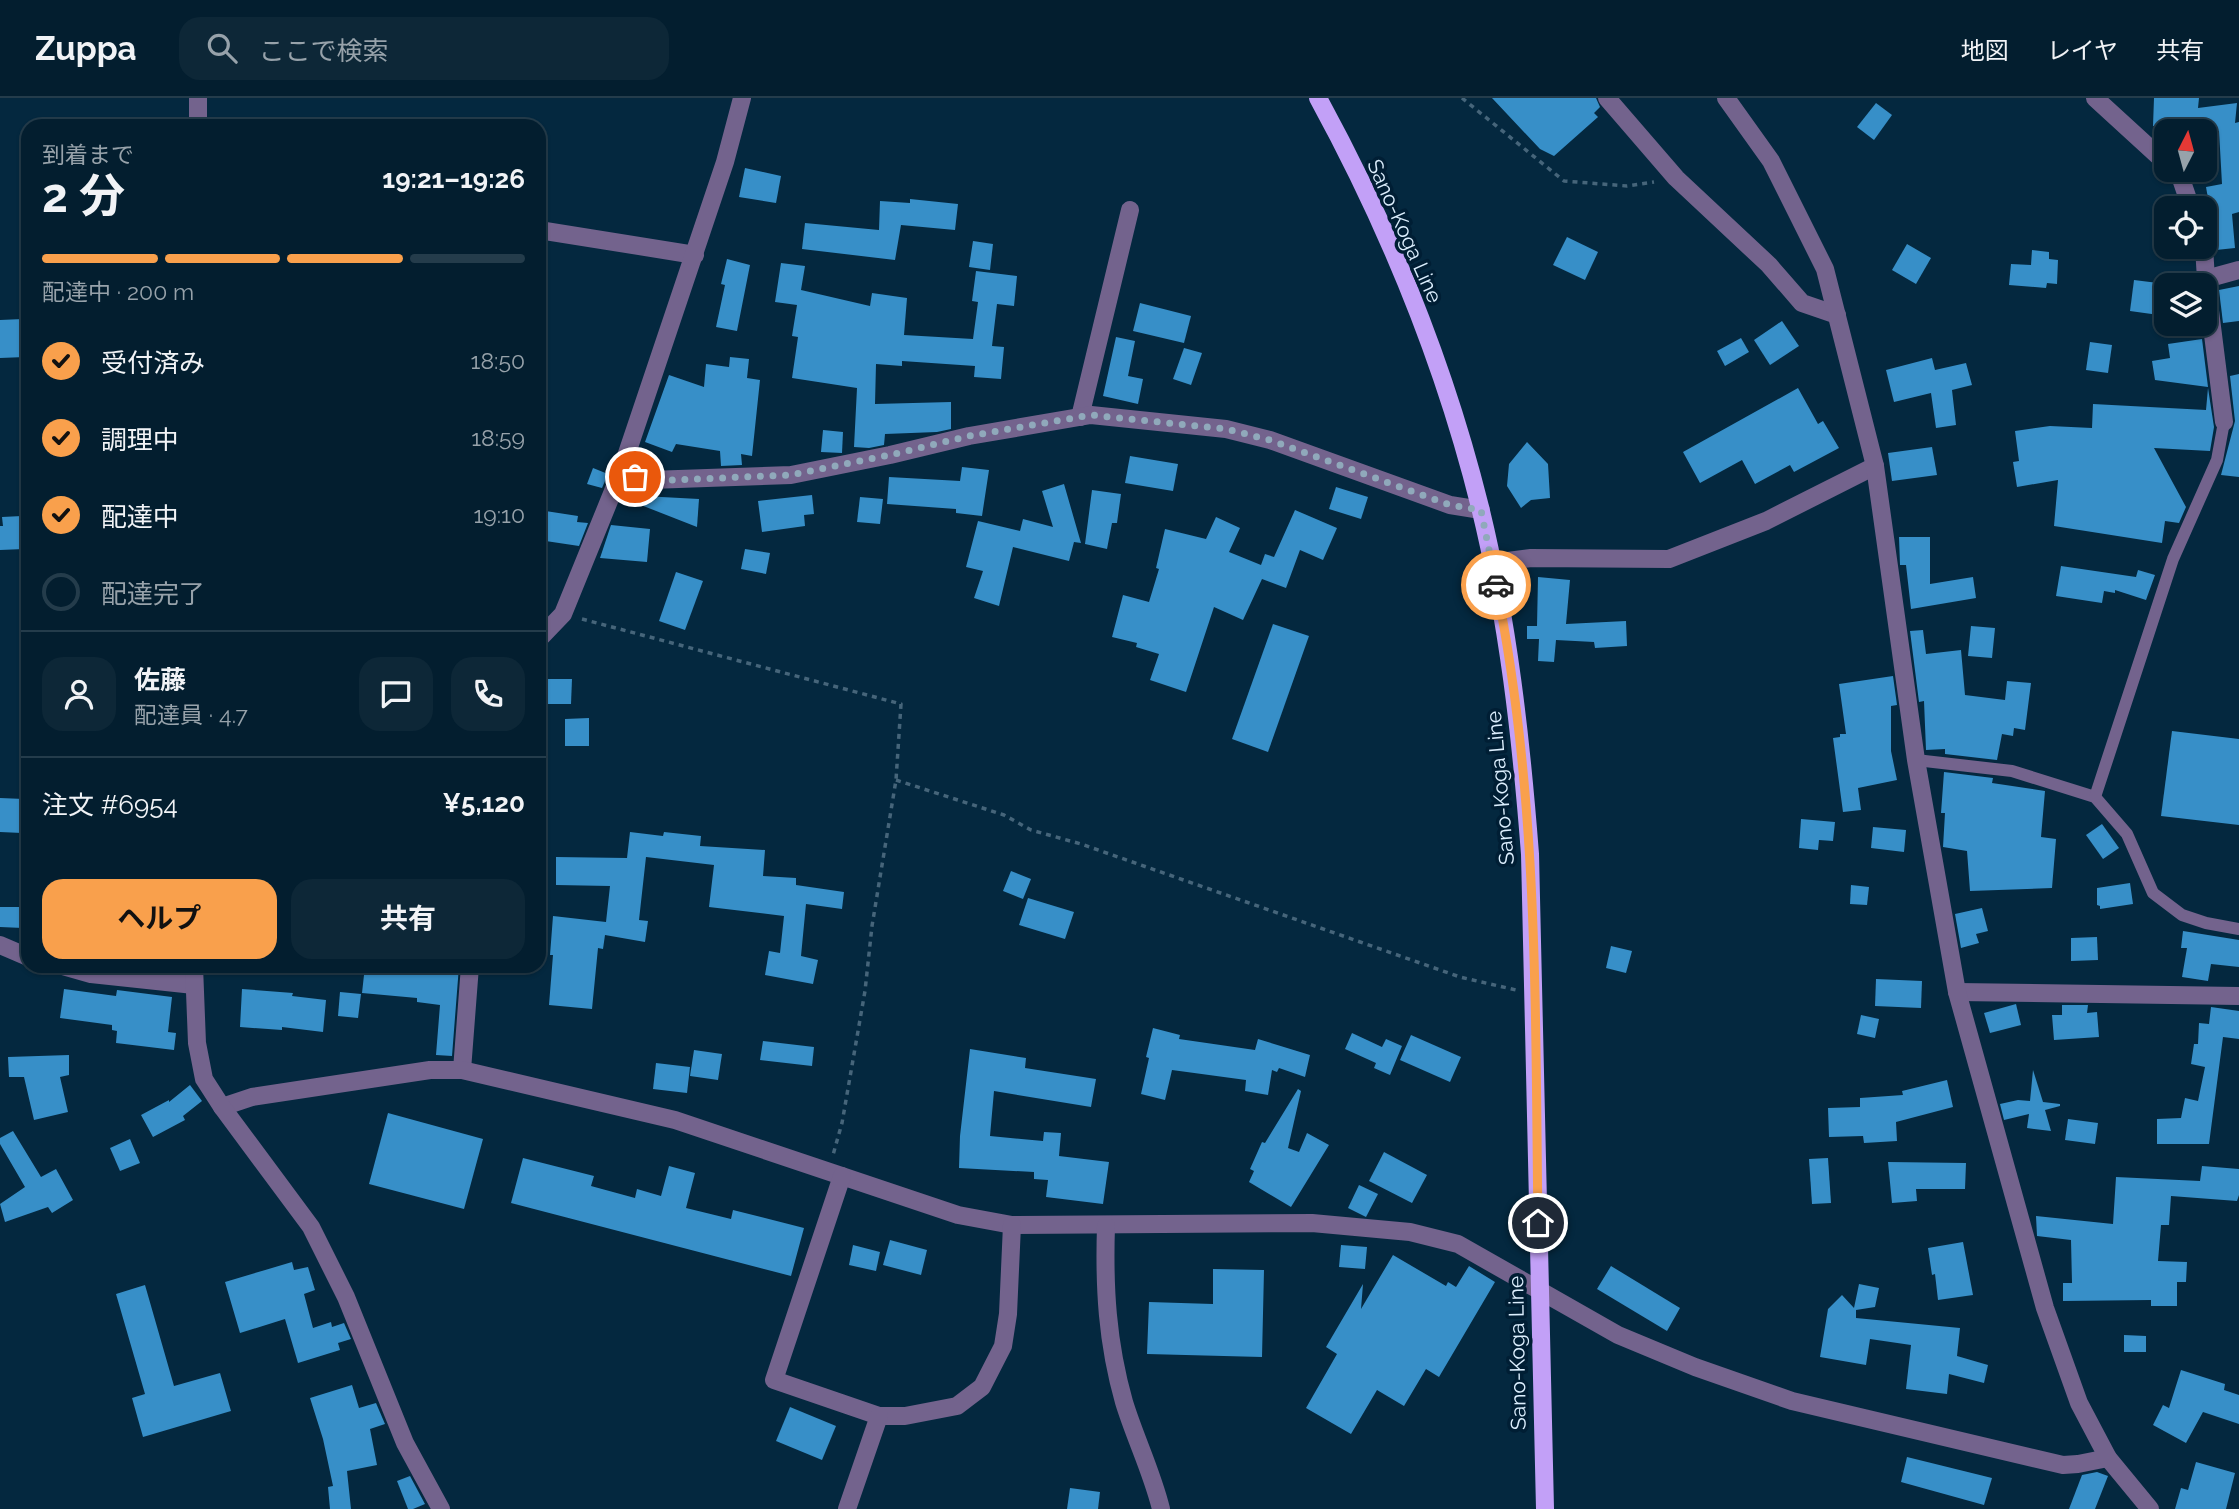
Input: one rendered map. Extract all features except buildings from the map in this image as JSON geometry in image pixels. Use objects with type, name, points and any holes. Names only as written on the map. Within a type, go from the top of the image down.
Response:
[{"type":"main road","name":"Sano-Koga Line","points":[[1318,98],[1362,185],[1409,291],[1449,400],[1481,510],[1513,674],[1530,854],[1545,1509]]},
{"type":"street","points":[[198,98],[198,119]]},
{"type":"street","points":[[546,632],[563,614],[620,474],[695,255],[742,98]]},
{"type":"street","points":[[1607,98],[1676,178],[1769,265],[1802,303],[1837,315]]},
{"type":"street","points":[[1726,98],[1771,161],[1825,270],[1875,466],[1916,760],[1957,992],[2045,1308],[2079,1403],[2108,1458],[2150,1509]]},
{"type":"street","points":[[2095,98],[2154,152]]},
{"type":"street","points":[[1080,417],[1129,210]]},
{"type":"street","points":[[546,231],[695,255]]},
{"type":"street","points":[[2217,276],[2239,270]]},
{"type":"street","points":[[2213,336],[2224,422]]},
{"type":"street","points":[[620,474],[650,481],[791,475],[969,436],[1091,415],[1226,429],[1270,440],[1450,505],[1481,510]]},
{"type":"street","points":[[1492,563],[1531,558],[1669,559],[1766,521],[1875,466]]},
{"type":"street","points":[[0,945],[21,954]]},
{"type":"street","points":[[88,973],[194,985]]},
{"type":"street","points":[[194,973],[197,1043],[204,1079],[311,1227],[346,1297],[405,1444],[441,1509]]},
{"type":"street","points":[[462,1070],[469,973]]},
{"type":"street","points":[[1957,992],[2239,996]]},
{"type":"street","points":[[222,1107],[252,1097],[430,1070],[462,1070],[675,1120],[958,1215],[1012,1225],[1312,1223],[1410,1232],[1458,1244],[1618,1335],[1695,1367],[1792,1401],[2063,1465],[2108,1458]]},
{"type":"street","points":[[836,1173],[774,1380],[879,1416],[905,1416],[957,1406],[982,1387],[1003,1346],[1008,1314],[1012,1225]]},
{"type":"street","points":[[1106,1226],[1104,1287],[1111,1344],[1124,1401],[1161,1509]]},
{"type":"street","points":[[847,1509],[879,1416]]},
{"type":"lane","points":[[2095,797],[2173,559],[2217,460],[2224,422]]},
{"type":"lane","points":[[1916,760],[2012,771],[2095,797],[2127,834],[2153,893],[2182,915],[2239,929]]},
{"type":"path","points":[[1462,98],[1564,181],[1627,186],[1676,178]]},
{"type":"path","points":[[563,614],[901,704],[896,780],[836,1173]]},
{"type":"path","points":[[896,780],[1004,815],[1031,830],[1081,844],[1447,973],[1534,995]]},
{"type":"way so far","points":[[635,477],[650,481],[791,475],[969,436],[1091,415],[1226,429],[1270,440],[1450,505],[1481,510],[1496,585]]},
{"type":"route","points":[[1496,585],[1513,674],[1530,854],[1538,1223]]}]
